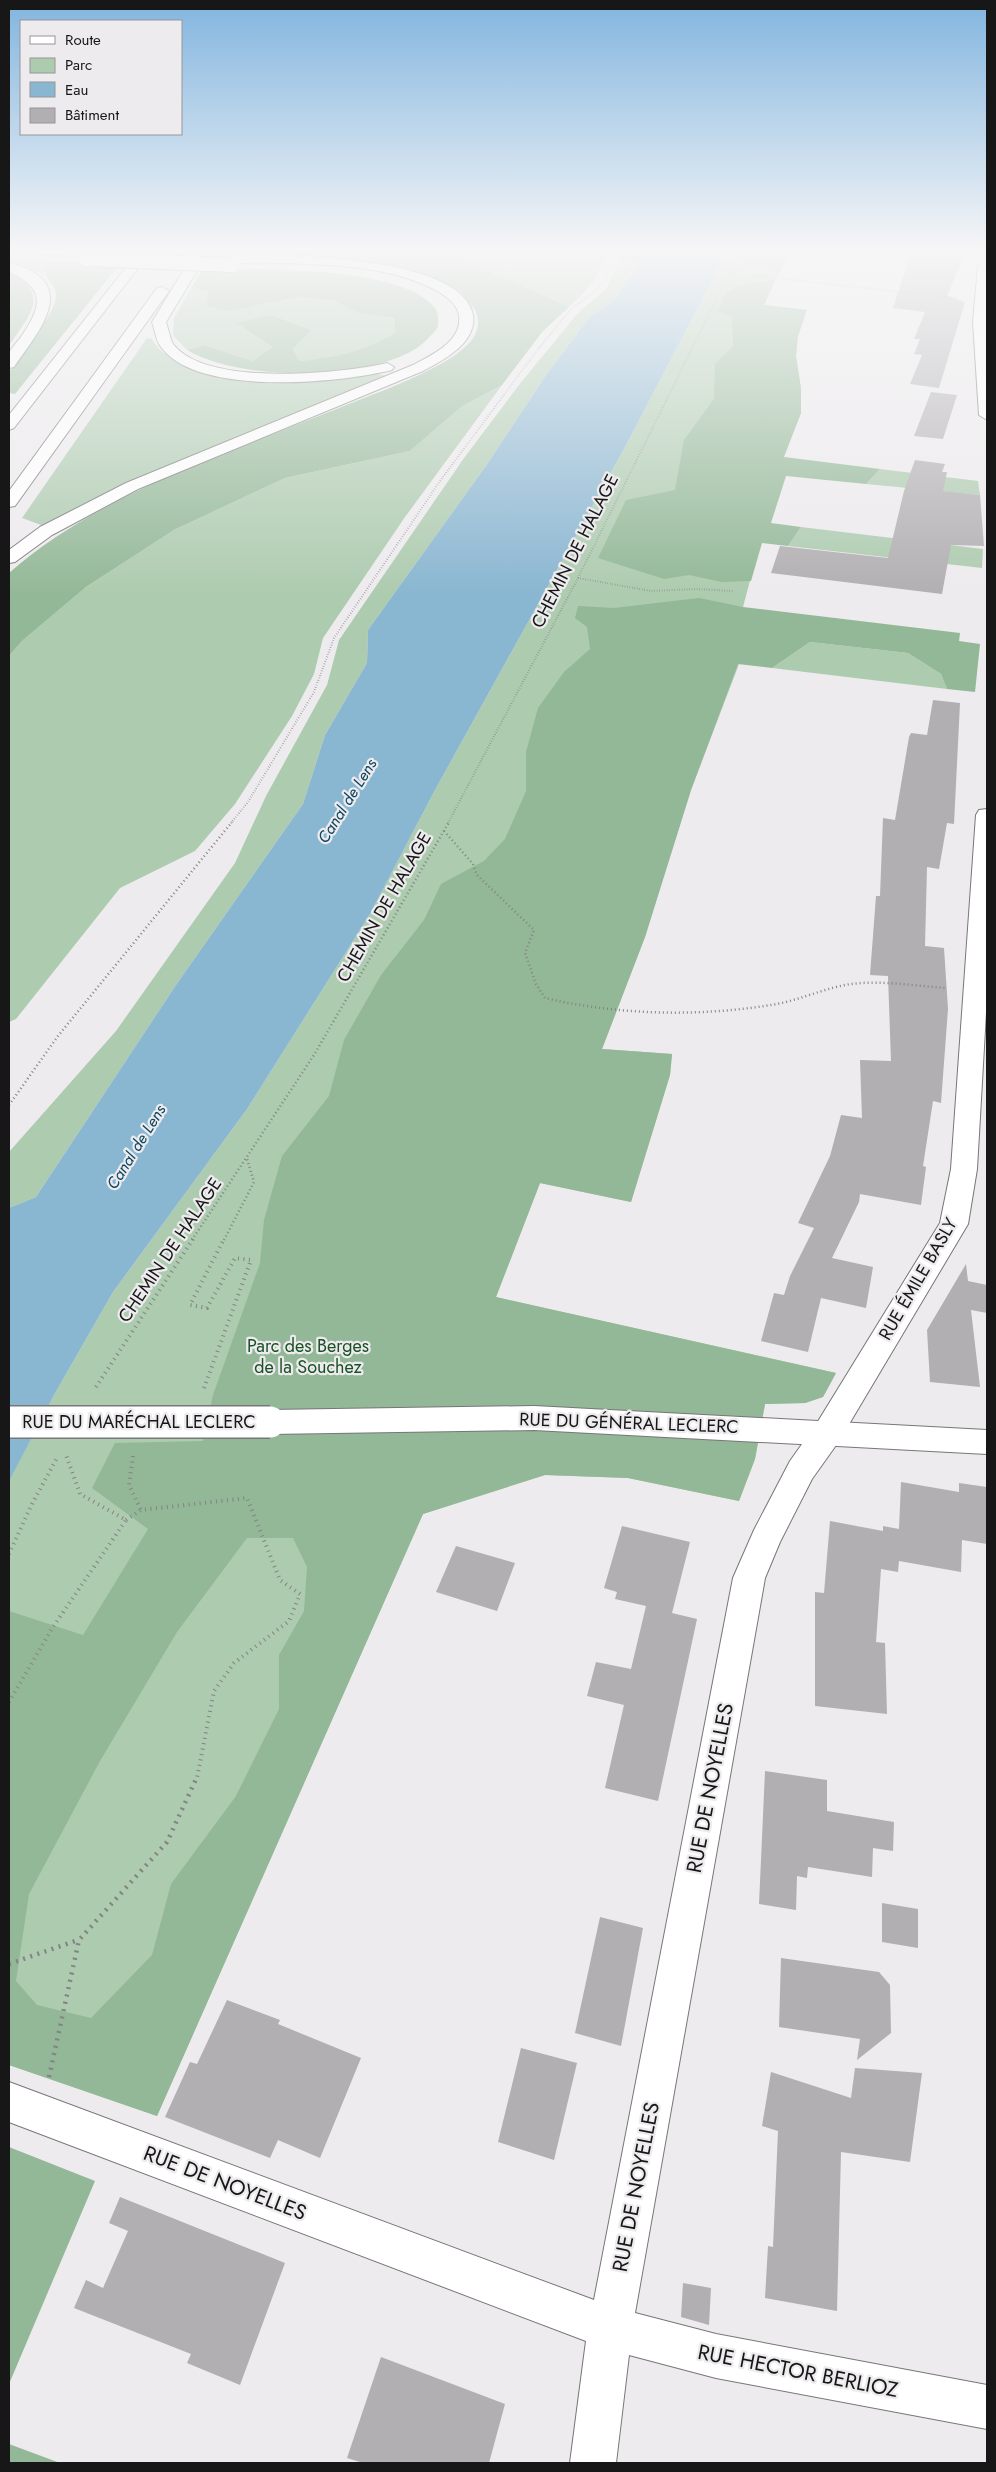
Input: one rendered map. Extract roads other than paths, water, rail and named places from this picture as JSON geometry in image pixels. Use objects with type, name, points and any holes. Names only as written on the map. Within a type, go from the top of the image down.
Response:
[{"type":"main road","points":[[9,425],[56,365]]},
{"type":"main road","points":[[9,502],[108,365]]},
{"type":"main road","points":[[200,365],[238,375],[266,378],[314,378],[347,376],[391,365]]},
{"type":"main road","points":[[9,558],[46,531],[123,490],[422,365]]},
{"type":"main road","points":[[983,365],[987,415]]},
{"type":"main road","name":"RUE ÉMILE BASLY","points":[[828,1432],[954,1224],[964,1169],[977,993],[987,815]]},
{"type":"main road","name":"RUE DU GÉNÉRAL LECLERC","points":[[270,1422],[534,1418],[828,1432],[987,1442]]},
{"type":"main road","name":"RUE DU MARÉCHAL LECLERC","points":[[9,1422],[270,1422]]},
{"type":"main road","name":"RUE DE NOYELLES","points":[[25,2108],[610,2328],[749,1578],[765,1540],[801,1470],[828,1432]]},
{"type":"main road","points":[[593,2463],[610,2328]]},
{"type":"main road","name":"RUE HECTOR BERLIOZ","points":[[610,2328],[716,2356],[987,2407]]},
{"type":"water","name":"Canal de Lens","points":[[553,365],[668,365],[625,447],[435,790],[370,914],[247,1109],[113,1292],[54,1395],[9,1481],[9,1208],[36,1197],[176,985],[303,804],[325,735],[367,663],[368,630],[488,463]]},
{"type":"park label","name":"Parc des Berges de la Souchez","points":[[308,1356]]}]
